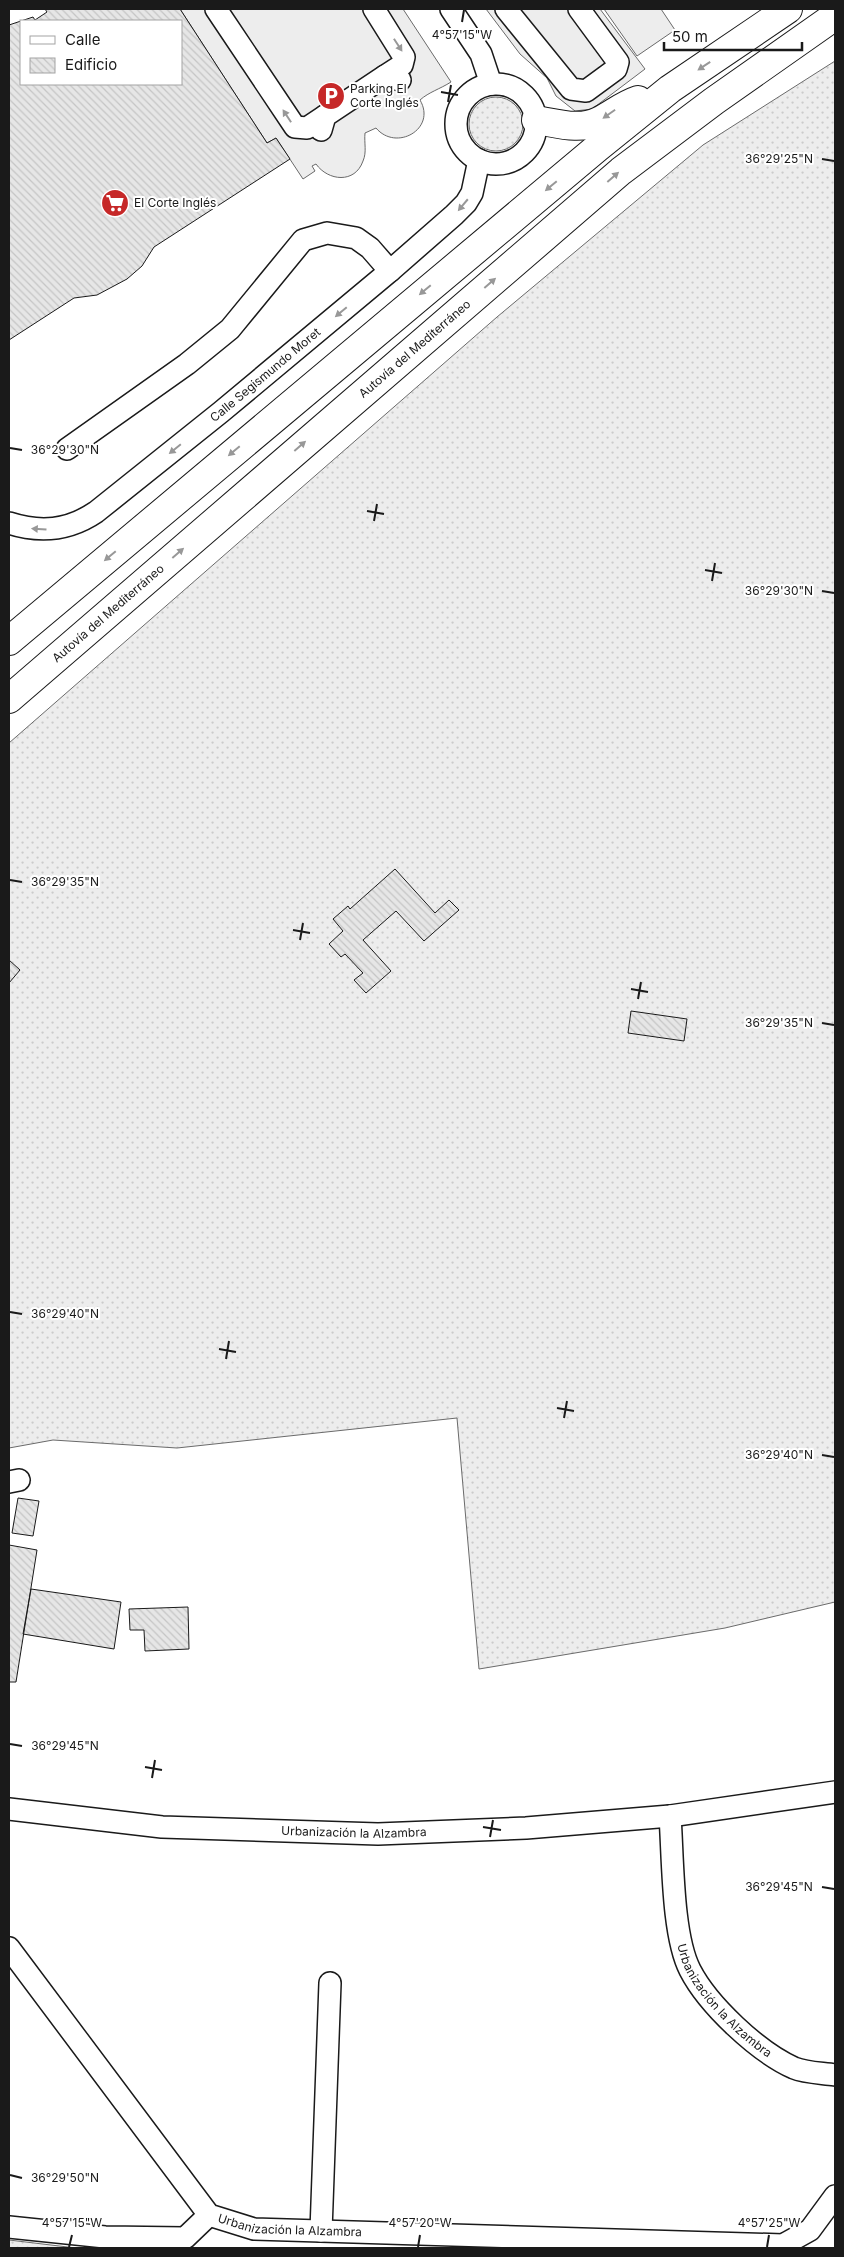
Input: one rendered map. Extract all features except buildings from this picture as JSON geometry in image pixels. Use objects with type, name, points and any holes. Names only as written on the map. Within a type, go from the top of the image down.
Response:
[{"type":"highway","points":[[13,636],[448,271],[670,90],[788,9]]},
{"type":"highway","name":"Autovía del Mediterráneo","points":[[9,699],[621,171],[714,101],[835,16]]},
{"type":"highway","points":[[536,120],[576,126],[588,125],[600,120],[621,106],[670,90]]},
{"type":"street","points":[[216,9],[295,127],[307,128],[323,124],[393,78],[402,65],[404,57],[374,9]]},
{"type":"street","points":[[452,9],[481,54],[491,84]]},
{"type":"street","points":[[506,9],[571,88],[586,91],[616,69],[618,62],[579,9]]},
{"type":"street","points":[[491,84],[502,84],[522,92],[534,109],[536,120],[536,132],[531,143],[514,159],[491,163],[479,160],[468,152],[461,142],[457,130],[457,117],[461,105],[468,95],[479,88],[491,84]]},
{"type":"street","name":"Calle Segismundo Moret","points":[[9,523],[43,530],[60,528],[79,522],[96,512],[390,271],[466,203],[475,183],[479,160]]},
{"type":"street","points":[[67,449],[187,364],[230,329],[303,240],[328,233],[356,238],[370,248],[390,271]]},
{"type":"street","name":"Urbanización la Alzambra","points":[[9,1809],[162,1828],[378,1834],[526,1828],[670,1816],[835,1792]]},
{"type":"street","name":"Urbanización la Alzambra","points":[[670,1816],[678,1928],[690,1970],[716,2006],[750,2040],[795,2069],[835,2075]]},
{"type":"street","name":"Urbanización la Alzambra","points":[[9,1948],[209,2216],[254,2229],[784,2245],[810,2230],[835,2196]]},
{"type":"street","points":[[321,2230],[330,1983]]},
{"type":"street","points":[[9,2227],[105,2237],[184,2238],[209,2216]]},
{"type":"shaded area","name":"Parking El Corte Inglés","points":[[180,9],[403,9],[451,82],[420,100],[424,111],[423,120],[419,128],[412,134],[394,138],[384,135],[376,128],[365,133],[364,158],[354,174],[348,177],[334,177],[321,170],[316,164],[312,166],[315,171],[303,179],[276,138],[267,143]]},
{"type":"shaded area","points":[[486,9],[600,9],[645,69],[592,109],[575,111],[556,96],[547,78],[520,54]]},
{"type":"shaded area","points":[[604,9],[661,9],[675,30],[637,56]]},
{"type":"shaded area","points":[[835,61],[835,1602],[725,1628],[479,1669],[457,1418],[177,1448],[53,1440],[9,1448],[9,743],[497,317],[703,145]]},
{"type":"shaded area","points":[[496,97],[506,99],[515,105],[521,114],[523,124],[521,134],[515,143],[506,149],[496,151],[486,149],[477,143],[471,134],[469,124],[471,114],[477,105],[486,99]]},
{"type":"shaded area","points":[[9,2240],[76,2248],[9,2248]]},
{"type":"place","name":"Parking El Corte Inglés","points":[[331,96]]},
{"type":"place","name":"El Corte Inglés","points":[[115,203]]}]
